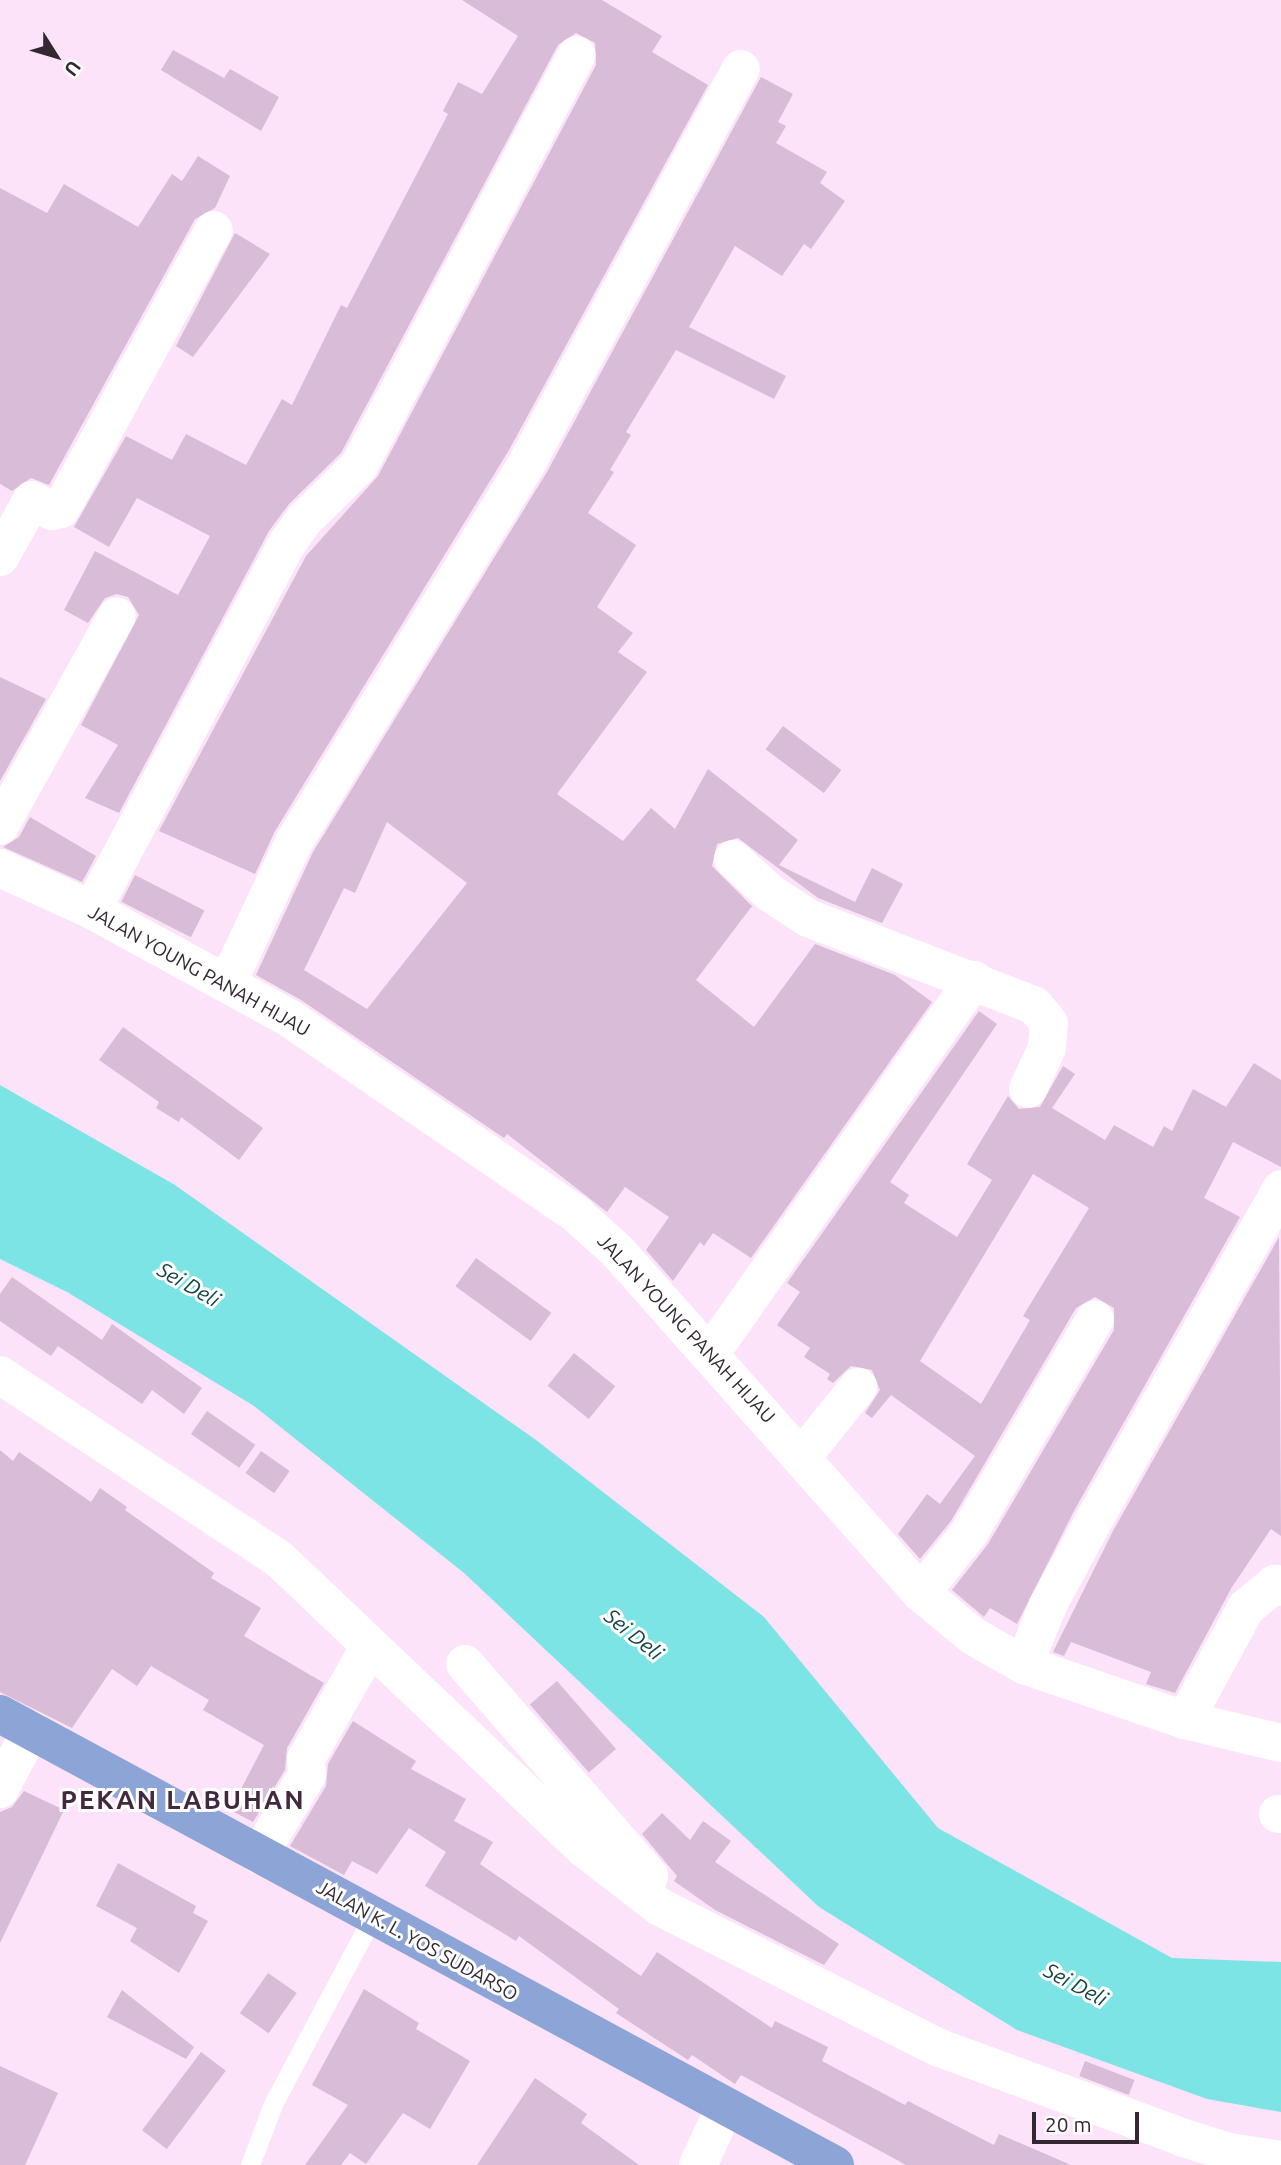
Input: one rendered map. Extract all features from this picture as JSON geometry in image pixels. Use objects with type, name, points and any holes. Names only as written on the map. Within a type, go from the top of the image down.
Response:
[{"type":"highway","name":"JALAN K. L. YOS SUDARSO","points":[[16,1722],[372,1918],[835,2165]]},
{"type":"street","points":[[92,910],[286,544],[304,520],[359,466],[577,55]]},
{"type":"street","points":[[228,982],[294,842],[528,461],[741,69]]},
{"type":"street","points":[[0,557],[32,500],[52,511],[61,509],[214,230]]},
{"type":"street","points":[[0,826],[117,615]]},
{"type":"street","points":[[733,859],[770,893],[808,918],[1034,1005],[1049,1023],[1047,1048],[1028,1089]]},
{"type":"street","name":"JALAN YOUNG PANAH HIJAU","points":[[0,868],[92,910],[228,982],[289,1018],[576,1214],[618,1252],[921,1593],[973,1636],[1024,1665],[1185,1720],[1281,1743]]},
{"type":"street","points":[[710,1354],[974,980]]},
{"type":"street","points":[[1024,1665],[1048,1605],[1087,1532],[1281,1189]]},
{"type":"street","points":[[921,1593],[969,1533],[1095,1319]]},
{"type":"street","points":[[0,1375],[278,1558],[586,1850],[660,1907],[937,2047],[1181,2137],[1230,2152],[1281,2160]]},
{"type":"street","points":[[802,1457],[859,1387]]},
{"type":"street","points":[[1185,1720],[1246,1608],[1275,1584],[1281,1587]]},
{"type":"street","points":[[259,1855],[302,1785],[308,1772],[306,1759],[370,1646]]},
{"type":"street","points":[[465,1664],[534,1748],[696,1926]]},
{"type":"street","points":[[0,1789],[16,1722]]},
{"type":"street","points":[[698,2165],[725,2108]]},
{"type":"lane","points":[[250,2165],[273,2104],[372,1918]]},
{"type":"water","name":"Sei Deli","points":[[0,1085],[175,1185],[536,1440],[764,1617],[938,1828],[1172,1958],[1281,1962],[1281,2112],[1207,2099],[1017,2030],[819,1907],[464,1573],[254,1406],[67,1292],[0,1259]]},
{"type":"building","points":[[462,0],[602,0],[662,36],[652,52],[708,85],[509,450],[275,831],[255,874],[159,831],[306,556],[378,476],[596,65],[595,43],[576,33],[558,45],[341,453],[289,504],[269,531],[119,813],[85,798],[118,745],[81,725],[139,615],[128,597],[117,594],[105,598],[88,623],[64,610],[95,551],[178,595],[210,536],[137,498],[109,547],[74,527],[126,436],[172,460],[186,434],[246,465],[282,399],[292,405],[341,305],[347,308],[448,114],[443,111],[458,82],[482,94],[518,36]]},
{"type":"building","points":[[173,50],[224,78],[230,69],[279,97],[261,131],[161,70]]},
{"type":"building","points":[[761,77],[793,94],[778,122],[786,126],[776,143],[827,172],[820,183],[845,201],[811,249],[804,244],[782,276],[735,246],[689,327],[786,376],[774,399],[676,350],[626,432],[631,435],[610,470],[614,472],[588,513],[636,545],[597,607],[633,633],[618,652],[647,672],[557,794],[623,841],[651,808],[675,829],[708,769],[798,840],[779,865],[855,902],[872,868],[903,884],[882,923],[818,898],[738,838],[717,844],[712,866],[752,906],[696,980],[754,1027],[815,944],[895,975],[932,1002],[751,1258],[713,1233],[704,1246],[700,1242],[673,1281],[646,1250],[669,1217],[625,1187],[607,1212],[507,1134],[504,1138],[301,1000],[256,975],[313,852],[547,472]],"holes":[[[387,822],[467,883],[367,1009],[304,970],[344,888],[355,893]]]},
{"type":"building","points":[[198,156],[230,176],[215,208],[195,219],[49,485],[31,478],[12,491],[0,484],[0,188],[47,213],[64,184],[138,227],[172,174],[182,181]]},
{"type":"building","points":[[235,233],[270,254],[193,357],[176,346]]},
{"type":"building","points":[[0,677],[46,699],[0,781]]},
{"type":"building","points":[[783,726],[841,770],[824,793],[766,749]]},
{"type":"building","points":[[30,817],[96,856],[82,882],[3,847],[19,837]]},
{"type":"building","points":[[135,875],[204,910],[191,937],[121,902]]},
{"type":"building","points":[[979,1011],[997,1024],[890,1182],[909,1195],[904,1203],[957,1237],[992,1180],[967,1164],[1008,1096],[1019,1109],[1040,1107],[1063,1066],[1075,1074],[1052,1108],[1105,1140],[1114,1125],[1153,1147],[1164,1126],[1172,1131],[1193,1089],[1226,1107],[1254,1063],[1281,1080],[1281,1167],[1233,1142],[1204,1198],[1240,1217],[1075,1509],[1017,1624],[990,1608],[984,1617],[952,1590],[988,1544],[1114,1330],[1114,1308],[1095,1297],[1076,1308],[951,1521],[920,1559],[898,1534],[927,1494],[940,1504],[975,1456],[891,1395],[872,1418],[865,1413],[880,1390],[872,1370],[851,1366],[833,1383],[827,1379],[830,1374],[804,1357],[810,1348],[777,1325],[800,1292],[787,1283]],"holes":[[[1033,1174],[1089,1208],[1023,1316],[1030,1320],[981,1404],[920,1361]]]},
{"type":"building","points":[[123,1027],[263,1128],[239,1160],[181,1117],[179,1122],[156,1108],[159,1102],[99,1060]]},
{"type":"building","points":[[1279,1237],[1281,1536],[1271,1529],[1232,1587],[1175,1693],[1146,1684],[1151,1672],[1071,1642],[1064,1656],[1053,1652],[1113,1531]]},
{"type":"building","points":[[476,1258],[551,1313],[531,1341],[455,1286]]},
{"type":"building","points":[[12,1277],[102,1340],[112,1324],[202,1388],[184,1414],[152,1390],[142,1404],[58,1346],[51,1356],[0,1321],[0,1294]]},
{"type":"building","points":[[574,1353],[615,1386],[589,1419],[548,1386]]},
{"type":"building","points":[[207,1411],[255,1445],[239,1468],[191,1434]]},
{"type":"building","points":[[0,1450],[13,1461],[19,1452],[91,1502],[100,1488],[127,1507],[125,1510],[214,1573],[211,1578],[261,1608],[244,1636],[324,1683],[287,1748],[285,1770],[253,1822],[230,1810],[264,1745],[203,1710],[209,1700],[151,1666],[137,1686],[112,1669],[72,1728],[0,1692]]},
{"type":"building","points":[[261,1451],[290,1471],[274,1493],[246,1473]]},
{"type":"building","points":[[557,1681],[616,1749],[589,1773],[530,1705]]},
{"type":"building","points":[[353,1721],[416,1761],[411,1769],[466,1799],[454,1821],[493,1842],[480,1864],[641,1976],[657,1952],[772,2028],[775,2021],[828,2047],[822,2061],[905,2105],[908,2101],[994,2145],[999,2134],[1071,2165],[906,2165],[741,2075],[735,2084],[692,2055],[688,2060],[616,2013],[619,2009],[519,1936],[516,1941],[425,1886],[446,1852],[409,1828],[377,1874],[352,1861],[344,1875],[290,1846],[326,1786],[328,1764]]},
{"type":"building","points":[[24,1791],[64,1810],[0,1943],[0,1812],[12,1807]]},
{"type":"building","points":[[662,1813],[690,1840],[703,1821],[731,1841],[715,1862],[839,1944],[824,1965],[715,1910],[674,1881],[677,1876],[642,1834]]},
{"type":"building","points":[[118,1863],[196,1906],[193,1913],[208,1921],[179,1973],[130,1941],[137,1928],[96,1906]]},
{"type":"building","points":[[268,1973],[297,1993],[269,2033],[240,2013]]},
{"type":"building","points":[[364,1989],[419,2023],[416,2029],[470,2061],[430,2129],[403,2113],[366,2164],[350,2153],[341,2165],[305,2165],[348,2105],[312,2085]]},
{"type":"building","points":[[122,1990],[194,2047],[186,2059],[107,2017]]},
{"type":"building","points":[[201,2052],[226,2071],[167,2149],[142,2130]]},
{"type":"building","points":[[1085,2061],[1134,2080],[1129,2095],[1079,2076]]},
{"type":"building","points":[[0,2066],[58,2093],[25,2165],[0,2165]]},
{"type":"building","points":[[535,2078],[587,2114],[581,2123],[639,2165],[477,2165]]},
{"type":"district","name":"PEKAN LABUHAN","points":[[183,1800]]}]
